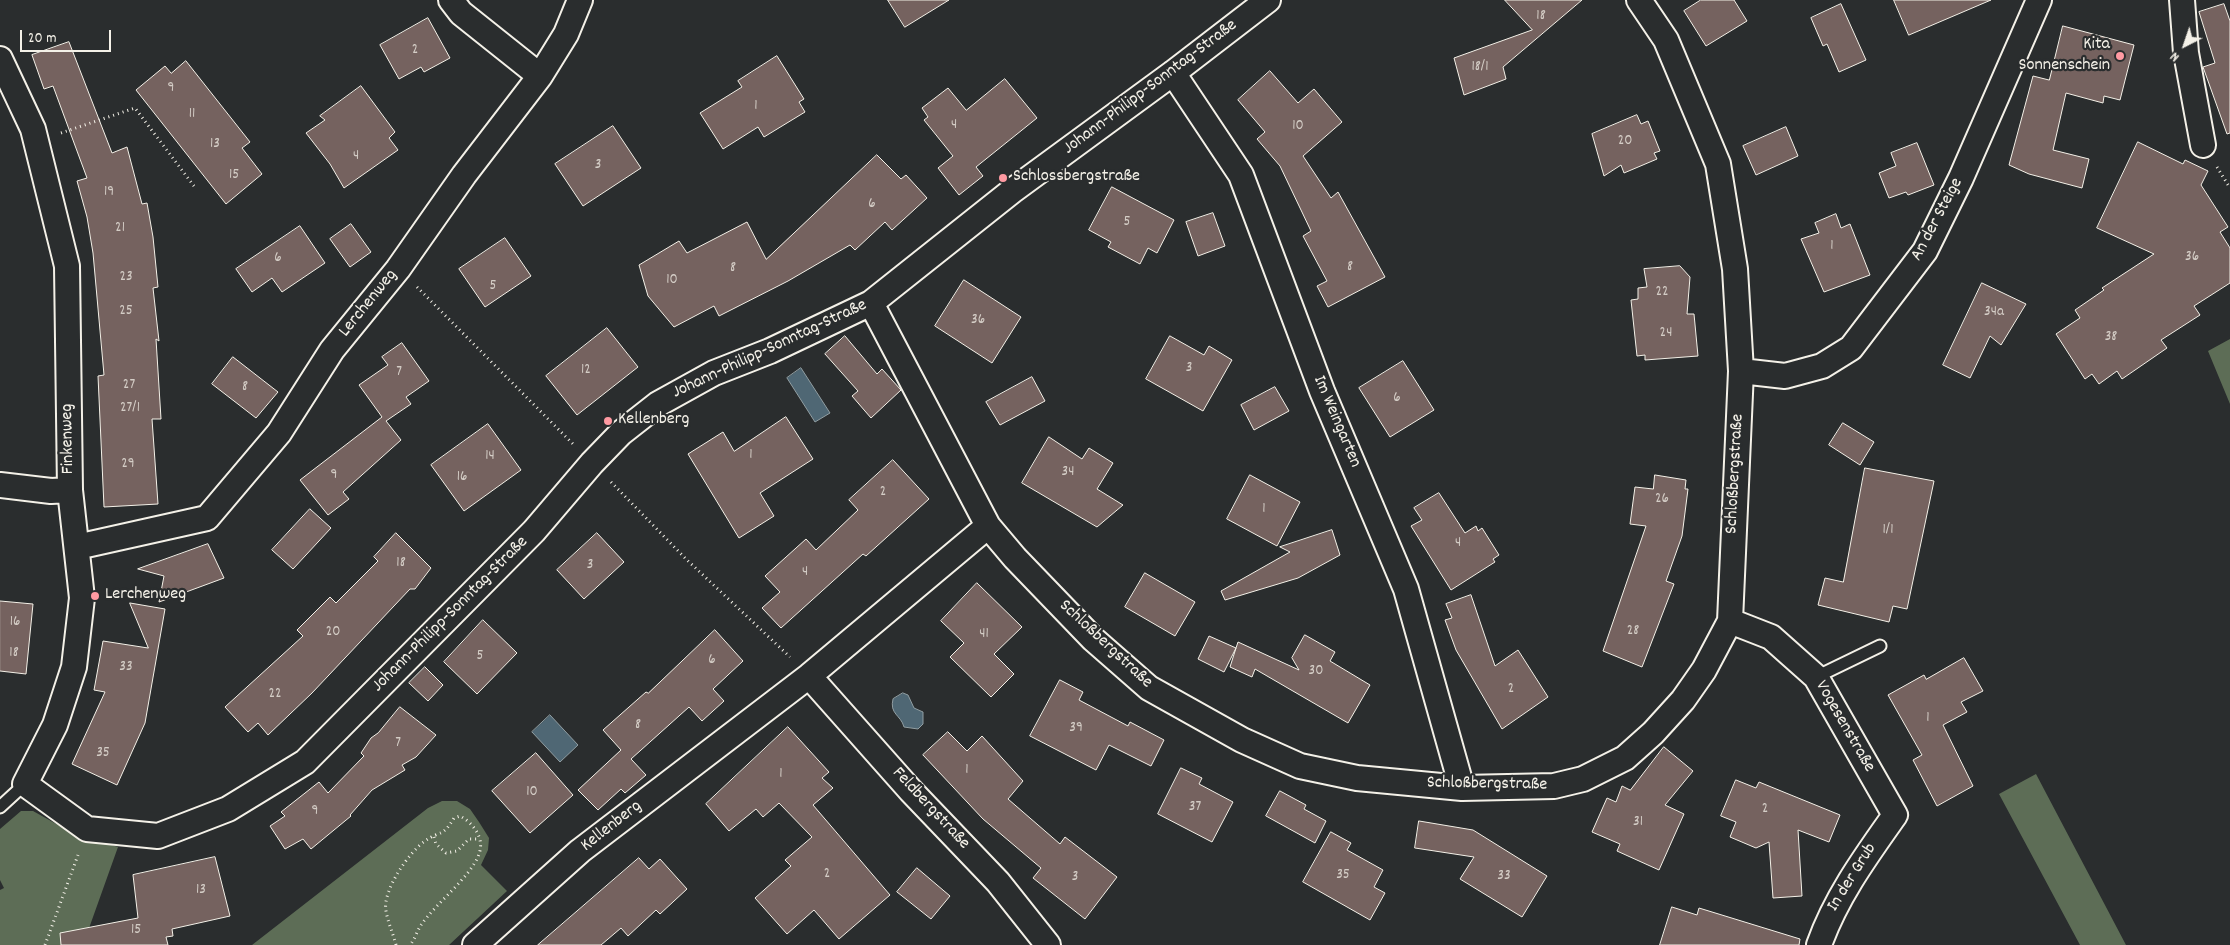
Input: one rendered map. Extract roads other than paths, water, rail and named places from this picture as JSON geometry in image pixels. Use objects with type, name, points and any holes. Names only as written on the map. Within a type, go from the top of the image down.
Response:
[{"type":"street","points":[[450,0],[461,13],[540,76]]},
{"type":"street","name":"Lerchenweg","points":[[77,547],[207,518],[279,433],[332,350],[398,269],[464,175],[540,76],[566,34],[580,0]]},
{"type":"street","name":"Johann-Philipp-Sonntag-Straße","points":[[25,784],[87,828],[158,836],[228,808],[305,762],[534,531],[592,463],[621,433],[658,404],[714,373],[770,351],[871,303],[1012,191],[1174,73],[1268,0]]},
{"type":"street","name":"Schloßbergstraße","points":[[871,303],[988,526],[1015,558],[1093,638],[1149,688],[1242,740],[1300,766],[1357,778],[1462,788],[1554,786],[1583,779],[1625,758],[1653,733],[1683,700],[1704,670],[1730,621],[1741,371],[1735,269],[1718,164],[1666,40],[1639,0]]},
{"type":"street","name":"An der Steige","points":[[1741,371],[1785,376],[1822,366],[1851,348],[1925,251],[1961,178],[2039,0]]},
{"type":"street","points":[[2182,0],[2186,53],[2203,145]]},
{"type":"street","name":"Finkenweg","points":[[0,59],[33,129],[67,266],[70,490],[82,598],[74,667],[55,724],[25,784]]},
{"type":"street","name":"Im Weingarten","points":[[1174,73],[1241,175],[1322,391],[1406,589],[1462,788]]},
{"type":"street","points":[[0,485],[51,491],[70,490]]},
{"type":"street","name":"Kellenberg","points":[[475,945],[580,851],[809,676],[988,526]]},
{"type":"street","name":"Vogesenstraße","points":[[1730,621],[1771,637],[1816,677],[1895,814]]},
{"type":"street","name":"Feldbergstraße","points":[[809,676],[911,791],[998,882],[1048,945]]},
{"type":"street","name":"In der Grub","points":[[1819,945],[1828,918],[1854,874],[1895,814]]},
{"type":"lane","points":[[1816,677],[1880,646]]},
{"type":"lane","name":"Finkenweg","points":[[0,807],[25,784]]},
{"type":"water","points":[[801,368],[830,413],[815,422],[787,378]]},
{"type":"water","points":[[903,693],[908,695],[914,708],[923,712],[923,724],[918,729],[904,727],[894,711],[893,699]]},
{"type":"water","points":[[550,715],[578,745],[560,762],[532,732]]},
{"type":"place","name":"Kita Sonnenschein","points":[[2120,56]]},
{"type":"place","name":"Schlossbergstraße","points":[[1003,178]]},
{"type":"place","name":"Kellenberg","points":[[608,421]]},
{"type":"place","name":"Lerchenweg","points":[[95,596]]}]
